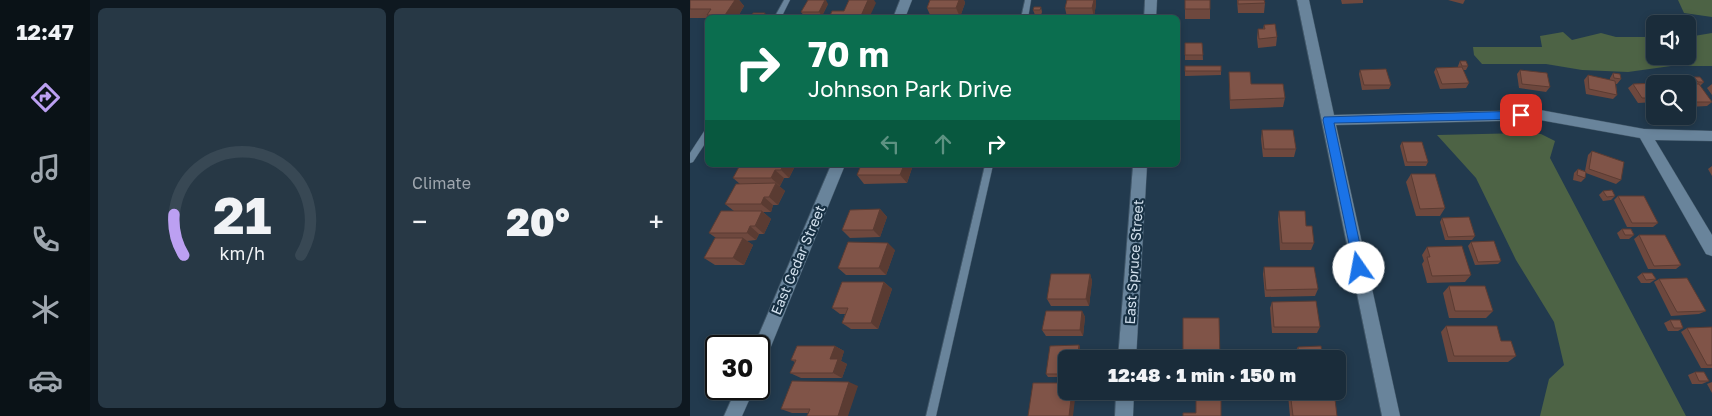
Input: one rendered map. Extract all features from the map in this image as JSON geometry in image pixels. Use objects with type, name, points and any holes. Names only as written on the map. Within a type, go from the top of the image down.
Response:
[{"type":"street","points":[[900,15],[906,0]]},
{"type":"street","points":[[1150,15],[1151,0]]},
{"type":"street","points":[[1303,0],[1391,416]]},
{"type":"street","points":[[1328,120],[1540,115],[1644,134],[1712,136]]},
{"type":"street","points":[[1644,134],[1712,249]]},
{"type":"street","name":"East Cedar Street","points":[[767,335],[837,167]]},
{"type":"street","name":"East Spruce Street","points":[[1129,350],[1140,167]]},
{"type":"street","points":[[733,416],[740,400]]},
{"type":"street","points":[[1124,416],[1125,400]]},
{"type":"lane","points":[[779,15],[788,0]]},
{"type":"lane","points":[[1025,15],[1028,0]]},
{"type":"lane","points":[[690,160],[705,137]]},
{"type":"lane","points":[[931,416],[989,167]]},
{"type":"green space","points":[[1678,0],[1712,0],[1712,17],[1684,13]]},
{"type":"green space","points":[[1563,32],[1572,40],[1601,33],[1616,37],[1646,37],[1646,65],[1696,65],[1696,36],[1712,33],[1712,66],[1671,66],[1628,72],[1582,70],[1546,64],[1482,64],[1474,55],[1473,47],[1542,47],[1540,36]]},
{"type":"green space","points":[[1541,134],[1555,141],[1550,158],[1686,416],[1540,416],[1549,379],[1564,365],[1554,322],[1516,260],[1476,178],[1437,135]]},
{"type":"building","points":[[690,0],[735,0],[725,15],[707,15],[711,9],[690,9]]},
{"type":"building","points":[[808,0],[825,0],[819,12],[801,12]]},
{"type":"building","points":[[849,0],[868,0],[861,15],[830,15],[832,11],[844,11]]},
{"type":"building","points":[[930,0],[959,0],[956,8],[927,8]]},
{"type":"building","points":[[1067,0],[1094,0],[1092,8],[1065,8]]},
{"type":"building","points":[[1185,0],[1210,0],[1210,9],[1185,9]]},
{"type":"building","points":[[1238,0],[1264,0],[1265,3],[1238,4]]},
{"type":"building","points":[[1034,7],[1041,7],[1040,10],[1033,10]]},
{"type":"building","points":[[753,13],[765,13],[764,15],[752,15]]},
{"type":"building","points":[[1275,24],[1277,37],[1259,39],[1258,29],[1265,29],[1264,25]]},
{"type":"building","points":[[1185,43],[1202,43],[1203,55],[1185,55]]},
{"type":"building","points":[[1460,61],[1466,61],[1468,66],[1462,66]]},
{"type":"building","points":[[1185,66],[1221,66],[1221,71],[1185,71]]},
{"type":"building","points":[[1462,67],[1469,83],[1442,84],[1436,68]]},
{"type":"building","points":[[1386,69],[1391,85],[1364,85],[1360,70]]},
{"type":"building","points":[[1520,70],[1547,73],[1550,87],[1522,84]]},
{"type":"building","points":[[1229,72],[1250,72],[1251,84],[1283,84],[1285,98],[1230,100]]},
{"type":"building","points":[[1613,73],[1620,74],[1621,79],[1614,78]]},
{"type":"building","points":[[1588,75],[1615,81],[1617,95],[1589,89]]},
{"type":"building","points":[[1696,77],[1700,77],[1704,82],[1698,82]]},
{"type":"building","points":[[1633,84],[1646,84],[1646,98],[1642,98]]},
{"type":"building","points":[[1696,84],[1699,84],[1712,102],[1696,102]]},
{"type":"building","points":[[1262,130],[1293,130],[1296,149],[1264,149]]},
{"type":"building","points":[[1402,142],[1422,142],[1428,162],[1407,162]]},
{"type":"building","points":[[1592,151],[1624,162],[1621,180],[1589,169]]},
{"type":"building","points":[[739,167],[782,167],[781,170],[775,170],[771,178],[733,178]]},
{"type":"building","points":[[860,167],[903,167],[900,175],[857,175]]},
{"type":"building","points":[[1578,169],[1586,172],[1585,178],[1577,175]]},
{"type":"building","points":[[1411,174],[1435,174],[1445,208],[1420,209]]},
{"type":"building","points":[[776,183],[769,197],[764,197],[761,204],[725,204],[736,184]]},
{"type":"building","points":[[1612,190],[1615,196],[1607,197],[1603,191]]},
{"type":"building","points":[[1618,196],[1644,196],[1658,223],[1632,223]]},
{"type":"building","points":[[880,209],[873,230],[842,230],[850,210]]},
{"type":"building","points":[[721,211],[762,211],[755,226],[750,226],[747,233],[709,233]]},
{"type":"building","points":[[1279,211],[1305,211],[1306,226],[1312,226],[1314,243],[1282,243]]},
{"type":"building","points":[[1469,217],[1475,236],[1448,237],[1442,218]]},
{"type":"building","points":[[1622,229],[1631,229],[1634,235],[1625,235]]},
{"type":"building","points":[[1639,235],[1665,235],[1681,265],[1654,266]]},
{"type":"building","points":[[715,238],[743,238],[733,258],[704,258]]},
{"type":"building","points":[[1494,241],[1501,261],[1478,262],[1471,242]]},
{"type":"building","points":[[848,242],[888,243],[879,268],[838,268]]},
{"type":"building","points":[[1462,246],[1471,275],[1432,276],[1427,257],[1430,257],[1427,247]]},
{"type":"building","points":[[1264,267],[1314,267],[1318,289],[1266,290]]},
{"type":"building","points":[[1642,273],[1652,273],[1656,279],[1646,280]]},
{"type":"building","points":[[1051,274],[1090,274],[1086,299],[1047,299]]},
{"type":"building","points":[[1687,278],[1706,311],[1677,312],[1659,279]]},
{"type":"building","points":[[842,282],[884,282],[871,323],[842,323],[848,308],[832,308]]},
{"type":"building","points":[[1449,286],[1485,286],[1493,311],[1455,311]]},
{"type":"building","points":[[1316,301],[1320,327],[1274,327],[1272,302]]},
{"type":"building","points":[[1046,311],[1082,311],[1080,330],[1042,330]]},
{"type":"building","points":[[1183,318],[1219,318],[1220,350],[1183,350]]},
{"type":"building","points":[[1670,320],[1680,320],[1683,328],[1674,328]]},
{"type":"building","points":[[1446,326],[1497,326],[1501,341],[1511,341],[1516,356],[1454,356]]},
{"type":"building","points":[[1712,327],[1712,365],[1707,365],[1687,328]]},
{"type":"building","points":[[1079,345],[1078,350],[1058,350],[1058,374],[1046,374],[1050,346]]},
{"type":"building","points":[[797,346],[835,346],[830,359],[838,359],[833,373],[790,373],[796,360],[791,360]]},
{"type":"building","points":[[1321,346],[1322,350],[1298,350],[1298,347]]},
{"type":"building","points":[[1695,372],[1704,372],[1709,381],[1699,381]]},
{"type":"building","points":[[792,381],[849,382],[838,416],[807,416],[810,409],[781,409]]},
{"type":"building","points":[[1033,383],[1058,383],[1058,400],[1071,400],[1069,416],[1028,416]]},
{"type":"building","points":[[1196,400],[1221,400],[1221,416],[1183,416],[1183,413],[1196,413]]},
{"type":"building","points":[[1291,400],[1335,400],[1337,416],[1293,416]]},
{"type":"route","points":[[1359,268],[1328,120],[1521,115]]}]
